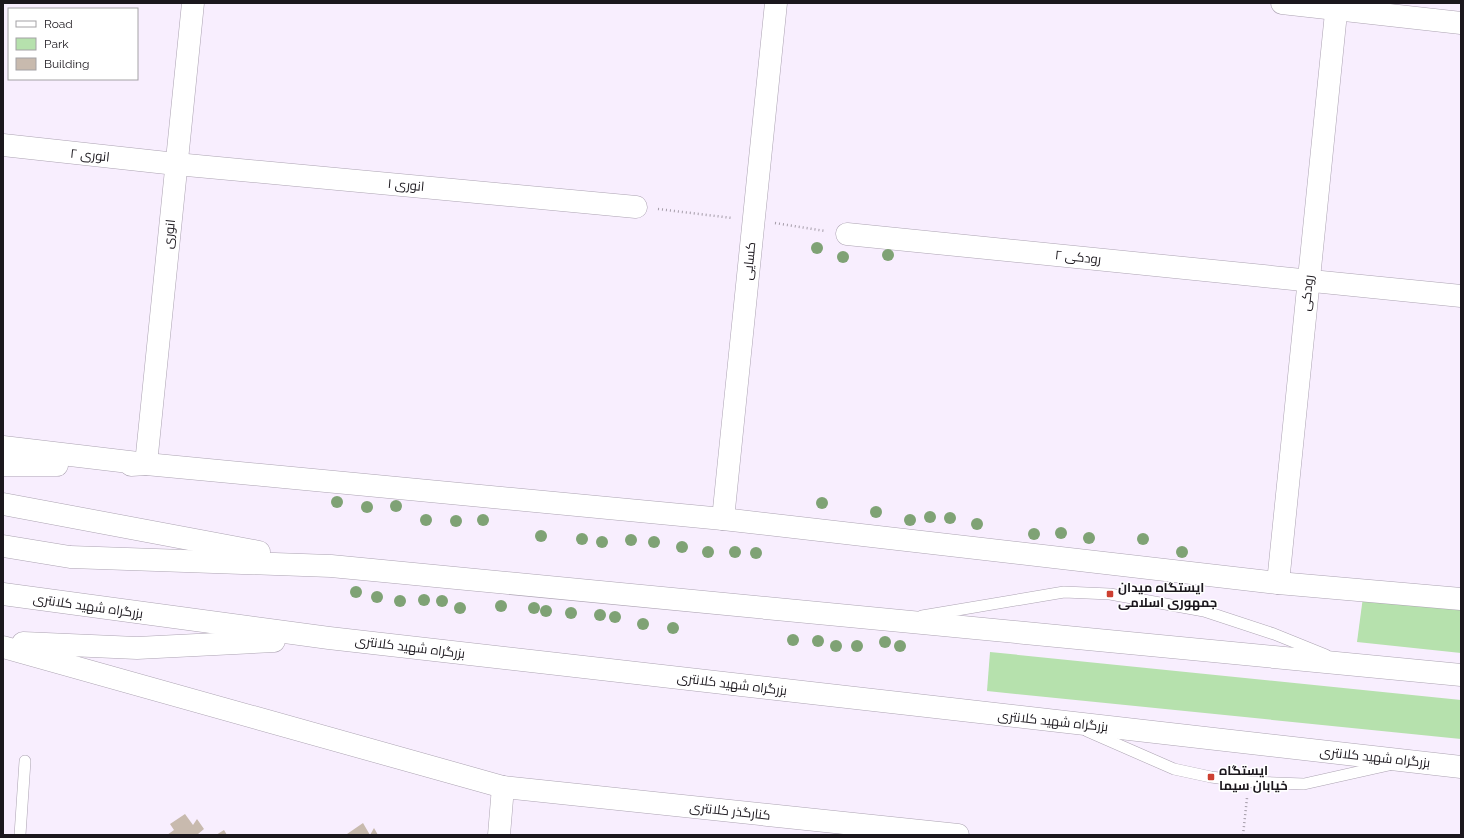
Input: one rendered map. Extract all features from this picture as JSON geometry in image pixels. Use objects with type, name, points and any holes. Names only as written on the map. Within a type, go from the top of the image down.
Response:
[{"type":"main road","name":"انوری","points":[[146,464],[193,3]]},
{"type":"main road","name":"کسایی","points":[[723,518],[776,3]]},
{"type":"main road","points":[[1282,3],[1337,6],[1461,23]]},
{"type":"main road","name":"رودکی","points":[[1278,583],[1337,6]]},
{"type":"main road","name":"انوری ۲","points":[[3,146],[176,164]]},
{"type":"main road","name":"انوری ۱","points":[[176,164],[636,207]]},
{"type":"main road","name":"رودکی ۲","points":[[847,234],[1309,279],[1461,296]]},
{"type":"main road","points":[[3,447],[146,464],[723,518],[1278,583],[1461,599]]},
{"type":"main road","points":[[3,465],[146,464]]},
{"type":"main road","points":[[3,504],[331,566]]},
{"type":"main road","points":[[3,546],[70,557],[331,566],[1461,675]]},
{"type":"main road","name":"بزرگراه شهید کلانتری","points":[[3,594],[329,638],[1461,767]]},
{"type":"main road","points":[[3,642],[136,648],[329,638]]},
{"type":"main road","name":"کنارگذر کلانتری","points":[[3,646],[503,787],[958,835]]},
{"type":"main road","points":[[498,835],[503,787]]},
{"type":"lane","points":[[897,620],[1064,592],[1110,594],[1204,611],[1274,634],[1353,665]]},
{"type":"lane","points":[[1066,722],[1174,769],[1211,777],[1249,782],[1304,784],[1410,761]]},
{"type":"lane","points":[[20,835],[25,761]]},
{"type":"path","points":[[1243,835],[1249,782]]},
{"type":"green space","points":[[1363,597],[1461,607],[1461,653],[1357,642]]},
{"type":"green space","points":[[990,652],[1461,700],[1461,739],[987,691]]},
{"type":"building","points":[[185,814],[193,825],[197,819],[204,829],[198,834],[199,835],[167,835],[174,830],[170,824]]},
{"type":"building","points":[[363,823],[370,835],[347,834]]},
{"type":"building","points":[[374,828],[378,835],[370,835]]},
{"type":"building","points":[[224,830],[227,835],[216,835]]},
{"type":"place","name":"ایستگاه میدان جمهوری اسلامی","points":[[1110,594]]},
{"type":"place","name":"ایستگاه خیابان سیما","points":[[1211,777]]}]
